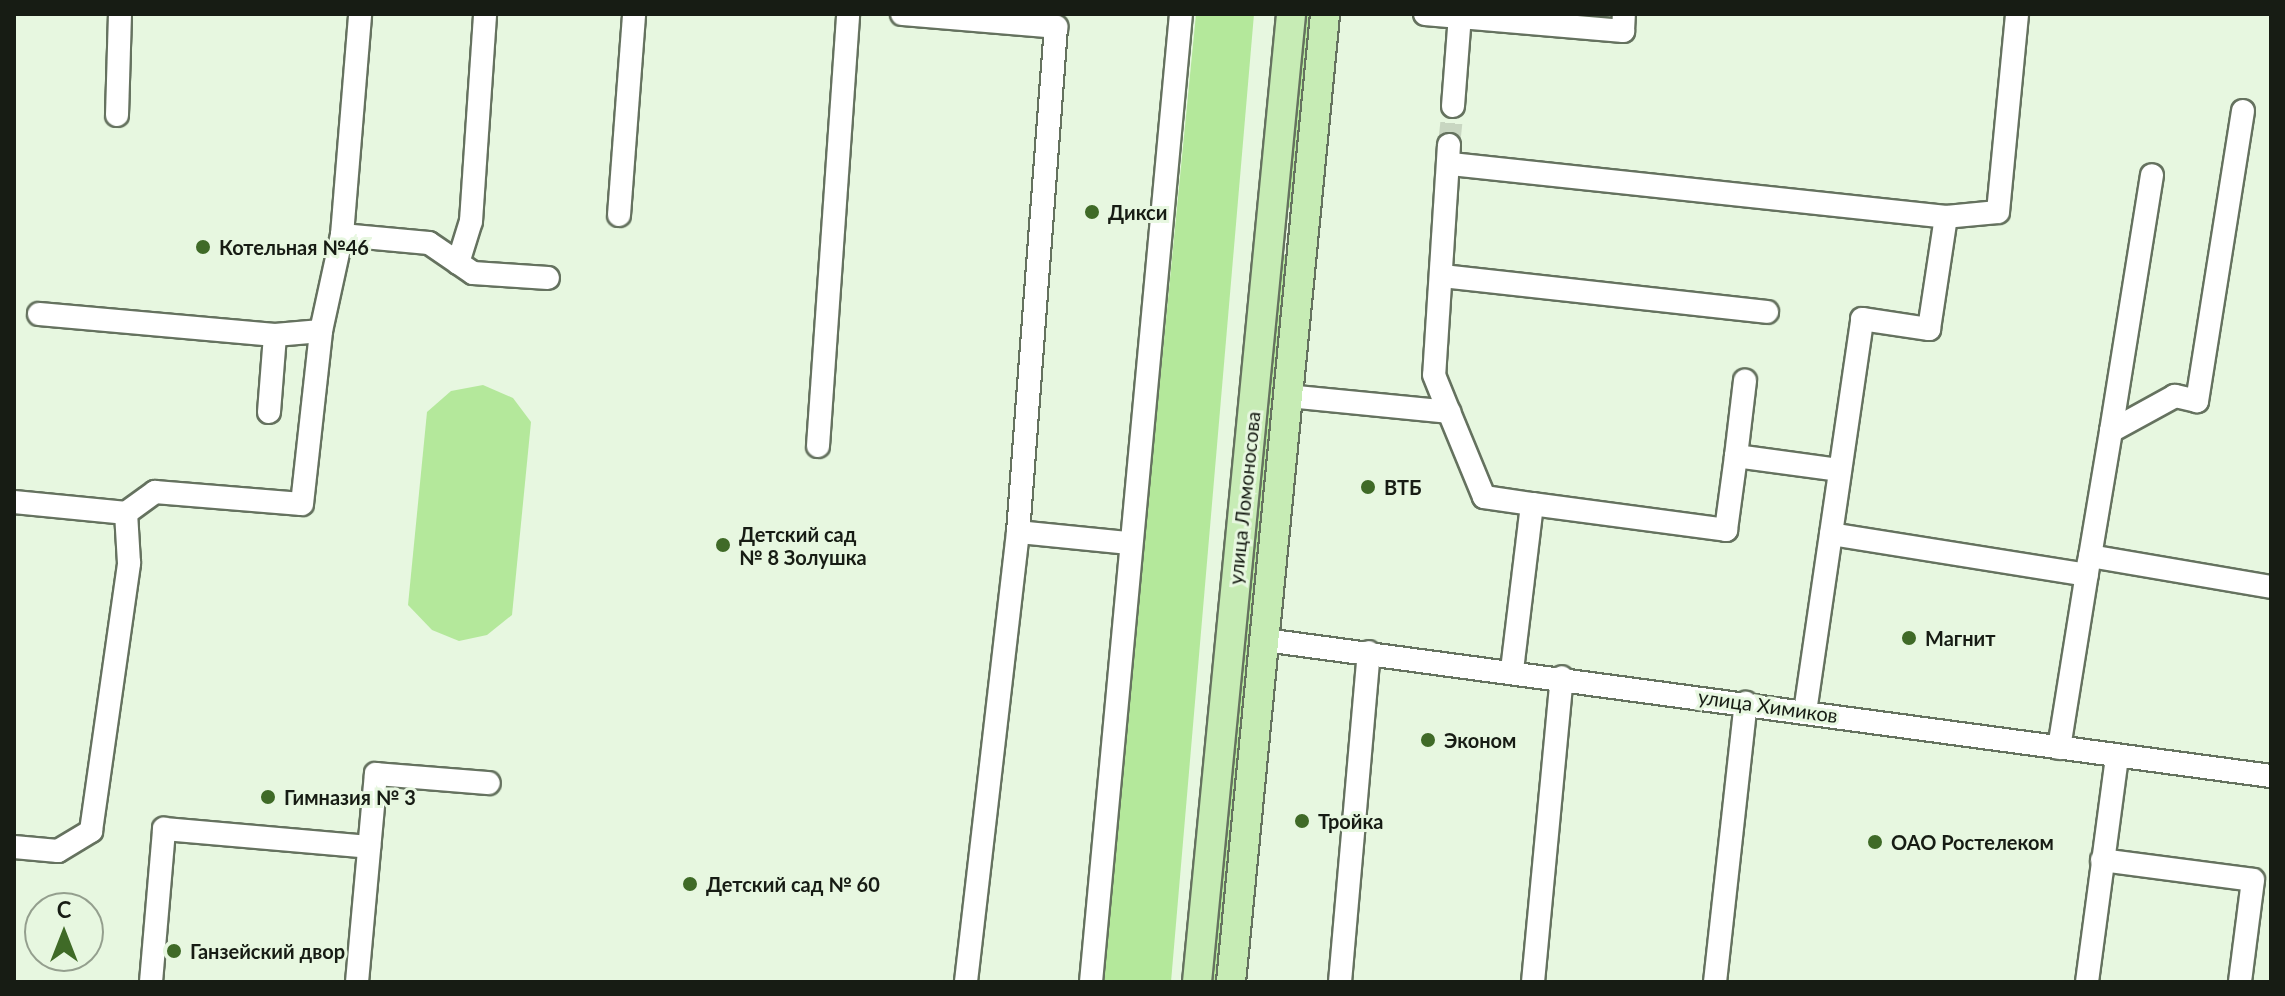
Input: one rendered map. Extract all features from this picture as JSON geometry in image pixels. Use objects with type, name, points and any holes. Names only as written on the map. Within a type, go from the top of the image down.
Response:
[{"type":"main road","name":"улица Ломоносова","points":[[1197,982],[1291,14]]},
{"type":"main road","name":"улица Ломоносова","points":[[1231,982],[1325,14]]},
{"type":"main road","points":[[1270,230],[1303,233]]},
{"type":"street","points":[[117,115],[120,14]]},
{"type":"street","points":[[14,502],[126,513],[155,492],[302,504],[321,331],[342,235],[360,14]]},
{"type":"street","points":[[458,263],[471,221],[485,14]]},
{"type":"street","points":[[619,215],[634,14]]},
{"type":"street","points":[[818,446],[848,14]]},
{"type":"street","points":[[902,14],[1056,27],[1018,532],[966,982]]},
{"type":"street","points":[[1091,982],[1128,543],[1181,14]]},
{"type":"street","points":[[1425,14],[1623,31],[1624,14]]},
{"type":"street","points":[[1745,381],[1726,530],[1484,497],[1434,375],[1450,154],[1946,217],[1998,212],[2017,14]]},
{"type":"street","points":[[1453,106],[1460,16]]},
{"type":"street","points":[[2111,431],[2175,396],[2197,401],[2243,111]]},
{"type":"street","points":[[2059,748],[2152,175]]},
{"type":"street","points":[[1805,712],[1862,319],[1929,329],[1946,217]]},
{"type":"street","points":[[342,235],[429,243],[473,273],[548,278]]},
{"type":"street","points":[[1442,276],[1767,312]]},
{"type":"street","points":[[39,314],[275,335],[321,331]]},
{"type":"street","points":[[269,412],[275,335]]},
{"type":"street","points":[[1287,396],[1449,412]]},
{"type":"street","points":[[1736,456],[1840,470]]},
{"type":"street","points":[[1512,670],[1532,504]]},
{"type":"street","points":[[14,847],[58,851],[91,831],[129,563],[126,513]]},
{"type":"street","points":[[1018,532],[1128,543]]},
{"type":"street","points":[[1831,534],[2271,587]]},
{"type":"street","name":"улица Химиков","points":[[1265,640],[1512,670],[2271,776]]},
{"type":"street","points":[[1340,982],[1369,652]]},
{"type":"street","points":[[1533,982],[1562,677]]},
{"type":"street","points":[[1715,982],[1746,703]]},
{"type":"street","points":[[2087,982],[2117,756]]},
{"type":"street","points":[[357,982],[376,774],[489,783]]},
{"type":"street","points":[[151,982],[164,829],[369,847]]},
{"type":"street","points":[[2102,860],[2253,880],[2240,982]]},
{"type":"green space","points":[[1196,14],[1254,14],[1171,982],[1101,982]]},
{"type":"green space","points":[[1302,14],[1314,14],[1295,208],[1283,207]]},
{"type":"green space","points":[[1279,254],[1290,256],[1219,982],[1208,982]]},
{"type":"green space","points":[[483,385],[513,398],[531,422],[512,615],[487,635],[459,641],[432,630],[408,605],[427,412],[451,391]]},
{"type":"tunnel","points":[[1449,145],[1453,106]]},
{"type":"place","name":"Дикси","points":[[1092,212]]},
{"type":"place","name":"Котельная №46","points":[[203,247]]},
{"type":"place","name":"ВТБ","points":[[1368,487]]},
{"type":"place","name":"Детский сад № 8 Золушка","points":[[723,545]]},
{"type":"place","name":"Магнит","points":[[1909,638]]},
{"type":"place","name":"Эконом","points":[[1428,740]]},
{"type":"place","name":"Гимназия № 3","points":[[268,797]]},
{"type":"place","name":"Тройка","points":[[1302,821]]},
{"type":"place","name":"ОАО Ростелеком","points":[[1875,842]]},
{"type":"place","name":"Детский сад № 60","points":[[690,884]]},
{"type":"place","name":"Ганзейский двор","points":[[174,951]]}]
